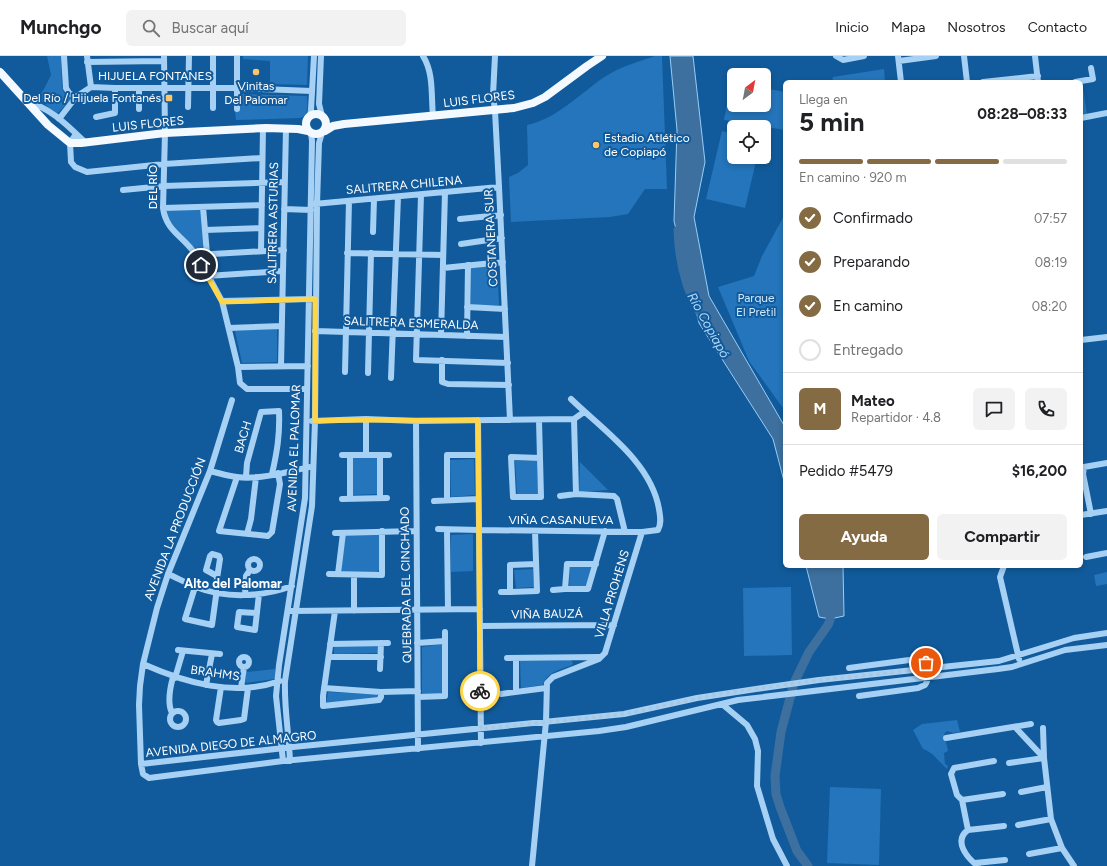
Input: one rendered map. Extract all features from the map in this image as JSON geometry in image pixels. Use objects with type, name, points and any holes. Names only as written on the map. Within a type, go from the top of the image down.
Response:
[{"type":"main road","name":"LUIS FLORES","points":[[323,132],[334,126],[344,124],[514,108],[545,97],[602,56]]},
{"type":"main road","points":[[0,72],[48,125],[70,143]]},
{"type":"main road","points":[[316,114],[324,118],[327,124],[323,132],[316,135],[310,132],[306,126],[308,117],[316,114]]},
{"type":"main road","name":"LUIS FLORES","points":[[265,128],[298,123],[308,117]]},
{"type":"main road","name":"LUIS FLORES","points":[[324,118],[332,123],[344,124]]},
{"type":"main road","name":"LUIS FLORES","points":[[70,143],[83,143],[165,133],[265,128],[304,129],[310,132]]},
{"type":"street","points":[[64,56],[66,88],[68,94],[76,97]]},
{"type":"street","points":[[188,107],[189,56]]},
{"type":"street","points":[[213,108],[214,56]]},
{"type":"street","points":[[237,56],[237,109]]},
{"type":"street","points":[[308,117],[311,110],[314,56]]},
{"type":"street","points":[[320,56],[319,104],[324,118]]},
{"type":"street","points":[[423,56],[430,73],[433,116]]},
{"type":"street","name":"COSTANERA SUR","points":[[495,56],[493,95],[501,215],[510,420]]},
{"type":"street","points":[[836,56],[843,60],[864,56]]},
{"type":"street","points":[[901,80],[899,58],[936,56]]},
{"type":"street","points":[[964,56],[967,80]]},
{"type":"street","points":[[1022,80],[1038,79],[1035,56]]},
{"type":"street","points":[[91,87],[87,59],[164,58]]},
{"type":"street","name":"DEL RÍO","points":[[164,58],[165,219],[195,255],[222,302],[238,367],[240,383],[248,389],[307,389]]},
{"type":"street","points":[[1083,81],[1093,79],[1091,68]]},
{"type":"street","name":"HIJUELA FONTANES","points":[[59,119],[76,97],[91,87],[237,88],[312,91]]},
{"type":"street","points":[[96,117],[115,113],[115,88]]},
{"type":"street","points":[[138,109],[139,88]]},
{"type":"street","points":[[27,102],[36,104],[59,119],[76,134],[83,143]]},
{"type":"street","points":[[1083,118],[1107,113]]},
{"type":"street","points":[[260,251],[262,158],[265,128]]},
{"type":"street","name":"SALITRERA ASTURIAS","points":[[282,366],[286,128]]},
{"type":"street","name":"AVENIDA EL PALOMAR","points":[[283,761],[277,709],[278,682],[305,498],[307,389],[312,299],[313,206],[312,141],[310,132]]},
{"type":"street","name":"AVENIDA EL PALOMAR","points":[[313,206],[319,143],[323,132]]},
{"type":"street","points":[[76,134],[70,143],[71,162],[75,167],[87,172],[164,164],[262,158]]},
{"type":"street","points":[[123,190],[164,186],[284,182]]},
{"type":"street","name":"SALITRERA CHILENA","points":[[284,209],[348,201],[499,187]]},
{"type":"street","points":[[441,335],[445,192]]},
{"type":"street","points":[[421,195],[418,334],[416,360],[508,363]]},
{"type":"street","points":[[391,378],[397,254],[398,197]]},
{"type":"street","points":[[373,232],[374,199]]},
{"type":"street","points":[[345,372],[348,201]]},
{"type":"street","points":[[164,208],[262,205]]},
{"type":"street","points":[[203,207],[207,254]]},
{"type":"street","points":[[460,219],[501,215]]},
{"type":"street","points":[[205,230],[261,228]]},
{"type":"street","points":[[461,244],[502,238]]},
{"type":"street","points":[[195,255],[284,250]]},
{"type":"street","points":[[348,253],[443,255]]},
{"type":"street","points":[[368,373],[371,253]]},
{"type":"street","points":[[443,268],[503,262]]},
{"type":"street","points":[[466,336],[468,265]]},
{"type":"street","points":[[207,276],[283,271]]},
{"type":"street","points":[[222,302],[312,299]]},
{"type":"street","name":"AVENIDA EL PALOMAR","points":[[290,761],[284,696],[285,679],[312,506],[314,466],[315,331],[312,299]]},
{"type":"street","points":[[467,307],[505,309]]},
{"type":"street","points":[[229,328],[282,326]]},
{"type":"street","name":"SALITRERA ESMERALDA","points":[[315,331],[506,337]]},
{"type":"street","points":[[1083,340],[1107,337]]},
{"type":"street","points":[[442,360],[442,382],[448,384],[509,385]]},
{"type":"street","points":[[238,367],[308,366]]},
{"type":"street","points":[[570,399],[619,443],[635,461],[652,487],[657,500],[660,526],[656,531],[642,532]]},
{"type":"street","name":"AVENIDA LA PRODUCCIÓN","points":[[141,764],[139,705],[140,686],[156,608],[168,574],[210,471],[232,400]]},
{"type":"street","name":"BACH","points":[[246,477],[247,463],[261,412],[279,412],[280,430],[275,474]]},
{"type":"street","points":[[307,422],[366,419],[416,421],[574,419],[584,412]]},
{"type":"street","points":[[366,419],[366,454]]},
{"type":"street","points":[[574,419],[576,494]]},
{"type":"street","points":[[478,420],[481,743]]},
{"type":"street","points":[[539,420],[540,458],[541,497],[513,497],[511,457],[540,458]]},
{"type":"street","name":"QUEBRADA DEL CINCHADO","points":[[416,421],[418,749]]},
{"type":"street","points":[[342,455],[389,455]]},
{"type":"street","points":[[350,455],[350,498]]},
{"type":"street","points":[[380,455],[380,498]]},
{"type":"street","points":[[447,500],[447,455],[478,455]]},
{"type":"street","points":[[1091,514],[1083,474],[1084,466],[1107,463]]},
{"type":"street","points":[[210,471],[236,477],[246,477],[275,474],[314,466]]},
{"type":"street","points":[[236,477],[219,531],[268,536],[272,532],[280,484],[275,474]]},
{"type":"street","points":[[247,534],[252,511],[256,476]]},
{"type":"street","points":[[560,496],[576,494],[614,496],[618,499],[625,532]]},
{"type":"street","points":[[342,499],[387,498]]},
{"type":"street","points":[[434,500],[478,499]]},
{"type":"street","points":[[1083,515],[1107,511]]},
{"type":"street","name":"VIÑA CASANUEVA","points":[[438,529],[642,532]]},
{"type":"street","points":[[334,533],[416,530]]},
{"type":"street","points":[[446,530],[448,609]]},
{"type":"street","points":[[328,574],[382,575],[382,531]]},
{"type":"street","points":[[501,592],[537,591],[535,531]]},
{"type":"street","points":[[553,590],[588,589],[605,531]]},
{"type":"street","points":[[338,574],[342,532]]},
{"type":"street","name":"VILLA PROHENS","points":[[600,658],[605,653],[642,532]]},
{"type":"street","points":[[1086,557],[1107,553]]},
{"type":"street","points":[[502,565],[536,564]]},
{"type":"street","points":[[560,564],[596,564]]},
{"type":"street","points":[[565,589],[567,564]]},
{"type":"street","points":[[510,565],[510,592]]},
{"type":"street","points":[[1003,568],[1000,577],[1020,664]]},
{"type":"street","points":[[245,594],[246,576],[250,570]]},
{"type":"street","points":[[168,574],[196,587],[229,595],[259,594],[277,591],[292,586]]},
{"type":"street","points":[[354,575],[354,611]]},
{"type":"street","points":[[196,587],[185,618],[187,620],[212,625],[217,576]]},
{"type":"street","points":[[257,613],[259,594]]},
{"type":"street","points":[[288,611],[480,609]]},
{"type":"street","points":[[335,611],[324,688],[323,706],[379,700],[381,697],[381,692]]},
{"type":"street","name":"VIÑA BAUZÁ","points":[[480,626],[614,625]]},
{"type":"street","points":[[324,688],[445,696],[445,632]]},
{"type":"street","name":"AVENIDA DIEGO DE ALMAGRO","points":[[1107,633],[1060,642],[1018,656],[993,662],[775,686],[697,698],[617,715],[141,764],[143,774],[149,778],[283,761],[544,737],[619,728],[738,700],[998,669],[1065,650],[1107,645]]},
{"type":"street","points":[[1086,647],[1088,636]]},
{"type":"street","points":[[417,643],[445,641]]},
{"type":"street","points":[[380,670],[381,643]]},
{"type":"street","points":[[330,644],[388,643]]},
{"type":"street","points":[[172,713],[169,707],[169,702],[180,650],[220,654]]},
{"type":"street","points":[[206,685],[212,654]]},
{"type":"street","points":[[234,655],[241,658],[245,657],[249,660],[248,666],[244,667],[241,688]]},
{"type":"street","points":[[328,657],[380,657]]},
{"type":"street","points":[[507,658],[600,658]]},
{"type":"street","points":[[516,658],[516,692]]},
{"type":"street","points":[[573,658],[575,660],[576,668]]},
{"type":"street","points":[[532,866],[546,722],[547,683],[552,677],[600,658]]},
{"type":"street","points":[[848,668],[917,659],[923,660],[926,663],[928,678],[925,685],[918,688],[859,696]]},
{"type":"street","name":"BRAHMS","points":[[144,664],[174,677],[221,687],[248,688],[278,682],[285,679]]},
{"type":"street","points":[[221,687],[216,720],[219,723],[244,719],[248,688]]},
{"type":"street","points":[[501,694],[546,688]]},
{"type":"street","points":[[722,704],[747,725],[755,739],[758,751],[757,786],[773,839],[787,866]]},
{"type":"street","points":[[617,715],[619,728]]},
{"type":"street","points":[[946,738],[1032,724]]},
{"type":"street","points":[[1015,727],[1044,758]]},
{"type":"street","points":[[1043,728],[1044,758],[1051,819],[1062,848],[1074,866]]},
{"type":"street","points":[[1009,763],[1044,758]]},
{"type":"street","points":[[968,830],[962,800],[957,795],[951,774],[954,768],[994,761]]},
{"type":"street","points":[[1021,792],[1048,787]]},
{"type":"street","points":[[962,800],[1003,794]]},
{"type":"street","points":[[1018,825],[1051,819]]},
{"type":"street","points":[[1004,826],[968,830],[962,835],[961,845],[976,865],[1005,860]]},
{"type":"street","points":[[1028,854],[1062,848]]},
{"type":"green space","points":[[47,56],[61,56],[62,86],[64,93],[72,98],[57,114],[37,98],[44,89],[51,75]]},
{"type":"green space","points":[[243,56],[308,56],[307,85],[270,84],[270,61],[243,59]]},
{"type":"green space","name":"Estadio Atlético de Copiapó","points":[[655,56],[662,56],[667,189],[645,189],[628,214],[610,217],[511,222],[509,177],[518,173],[528,165],[527,125],[538,122],[558,112],[603,78],[615,71]]},
{"type":"green space","points":[[884,69],[885,80],[832,80],[833,77]]},
{"type":"green space","points":[[1083,88],[1087,114],[1083,115]]},
{"type":"green space","points":[[771,89],[783,92],[783,130],[771,128],[771,120],[724,120],[727,104],[727,112],[771,112]]},
{"type":"green space","points":[[240,94],[307,96],[307,112],[300,118],[236,120],[235,112],[239,111]]},
{"type":"green space","points":[[722,131],[727,132],[727,164],[755,164],[745,208],[706,199]]},
{"type":"green space","points":[[201,209],[205,251],[197,252],[167,218],[167,210]]},
{"type":"green space","name":"Parque El Pretil","points":[[783,218],[783,408],[749,361],[718,287],[754,276],[762,256]]},
{"type":"green space","points":[[497,265],[499,305],[471,305],[471,268]]},
{"type":"green space","points":[[277,329],[277,362],[242,363],[235,331]]},
{"type":"green space","points":[[377,457],[377,494],[353,495],[353,458]]},
{"type":"green space","points":[[474,459],[475,495],[451,497],[450,460]]},
{"type":"green space","points":[[515,461],[537,461],[538,494],[517,494]]},
{"type":"green space","points":[[580,462],[608,490],[579,492]]},
{"type":"green space","points":[[348,534],[379,534],[379,570],[377,572],[343,572],[341,569],[345,536]]},
{"type":"green space","points":[[473,534],[473,571],[451,572],[451,535]]},
{"type":"green space","points":[[570,567],[592,567],[586,587],[569,587]]},
{"type":"green space","points":[[533,569],[534,587],[516,588],[514,570]]},
{"type":"green space","points":[[1107,572],[1107,584],[1096,586],[1094,575]]},
{"type":"green space","points":[[791,587],[792,655],[744,656],[743,588]]},
{"type":"green space","points":[[442,644],[443,693],[422,694],[422,647]]},
{"type":"green space","points":[[334,646],[379,646],[379,653],[334,654]]},
{"type":"green space","points":[[571,660],[573,663],[572,665],[551,674],[543,685],[521,688],[520,661]]},
{"type":"green space","points":[[275,669],[275,679],[245,683],[246,672]]},
{"type":"green space","points":[[328,692],[376,694],[379,696],[377,698],[326,703]]},
{"type":"green space","points":[[957,720],[960,732],[953,733],[947,731],[944,734],[948,751],[944,753],[945,764],[948,766],[947,769],[927,750],[923,749],[913,730],[922,724]]},
{"type":"green space","points":[[830,787],[881,789],[879,865],[827,863]]},
{"type":"water","points":[[670,56],[693,56],[705,162],[694,217],[709,296],[783,424],[783,477],[773,439],[699,323],[674,221],[677,130]]},
{"type":"water","points":[[807,568],[843,568],[844,616],[830,619],[819,617]]},
{"type":"waterway","name":"Río Copiapó","points":[[678,230],[680,251],[686,282],[699,311]]},
{"type":"waterway","name":"Río Copiapó","points":[[808,866],[797,851],[780,807],[776,794],[775,776],[781,732],[794,683],[809,652],[828,625],[831,607]]},
{"type":"way so far","points":[[480,691],[481,729],[624,714],[719,694],[819,680],[927,669],[926,663]]},
{"type":"place","name":"Vinitas Del Palomar","points":[[256,72]]},
{"type":"place","name":"Del Río / Hijuela Fontanés","points":[[169,98]]},
{"type":"place","name":"Estadio Atlético de Copiapó","points":[[596,145]]},
{"type":"district","name":"Alto del Palomar","points":[[233,583]]},
{"type":"route","points":[[201,265],[222,302],[315,299],[315,421],[366,419],[416,421],[478,420],[480,691]]}]
